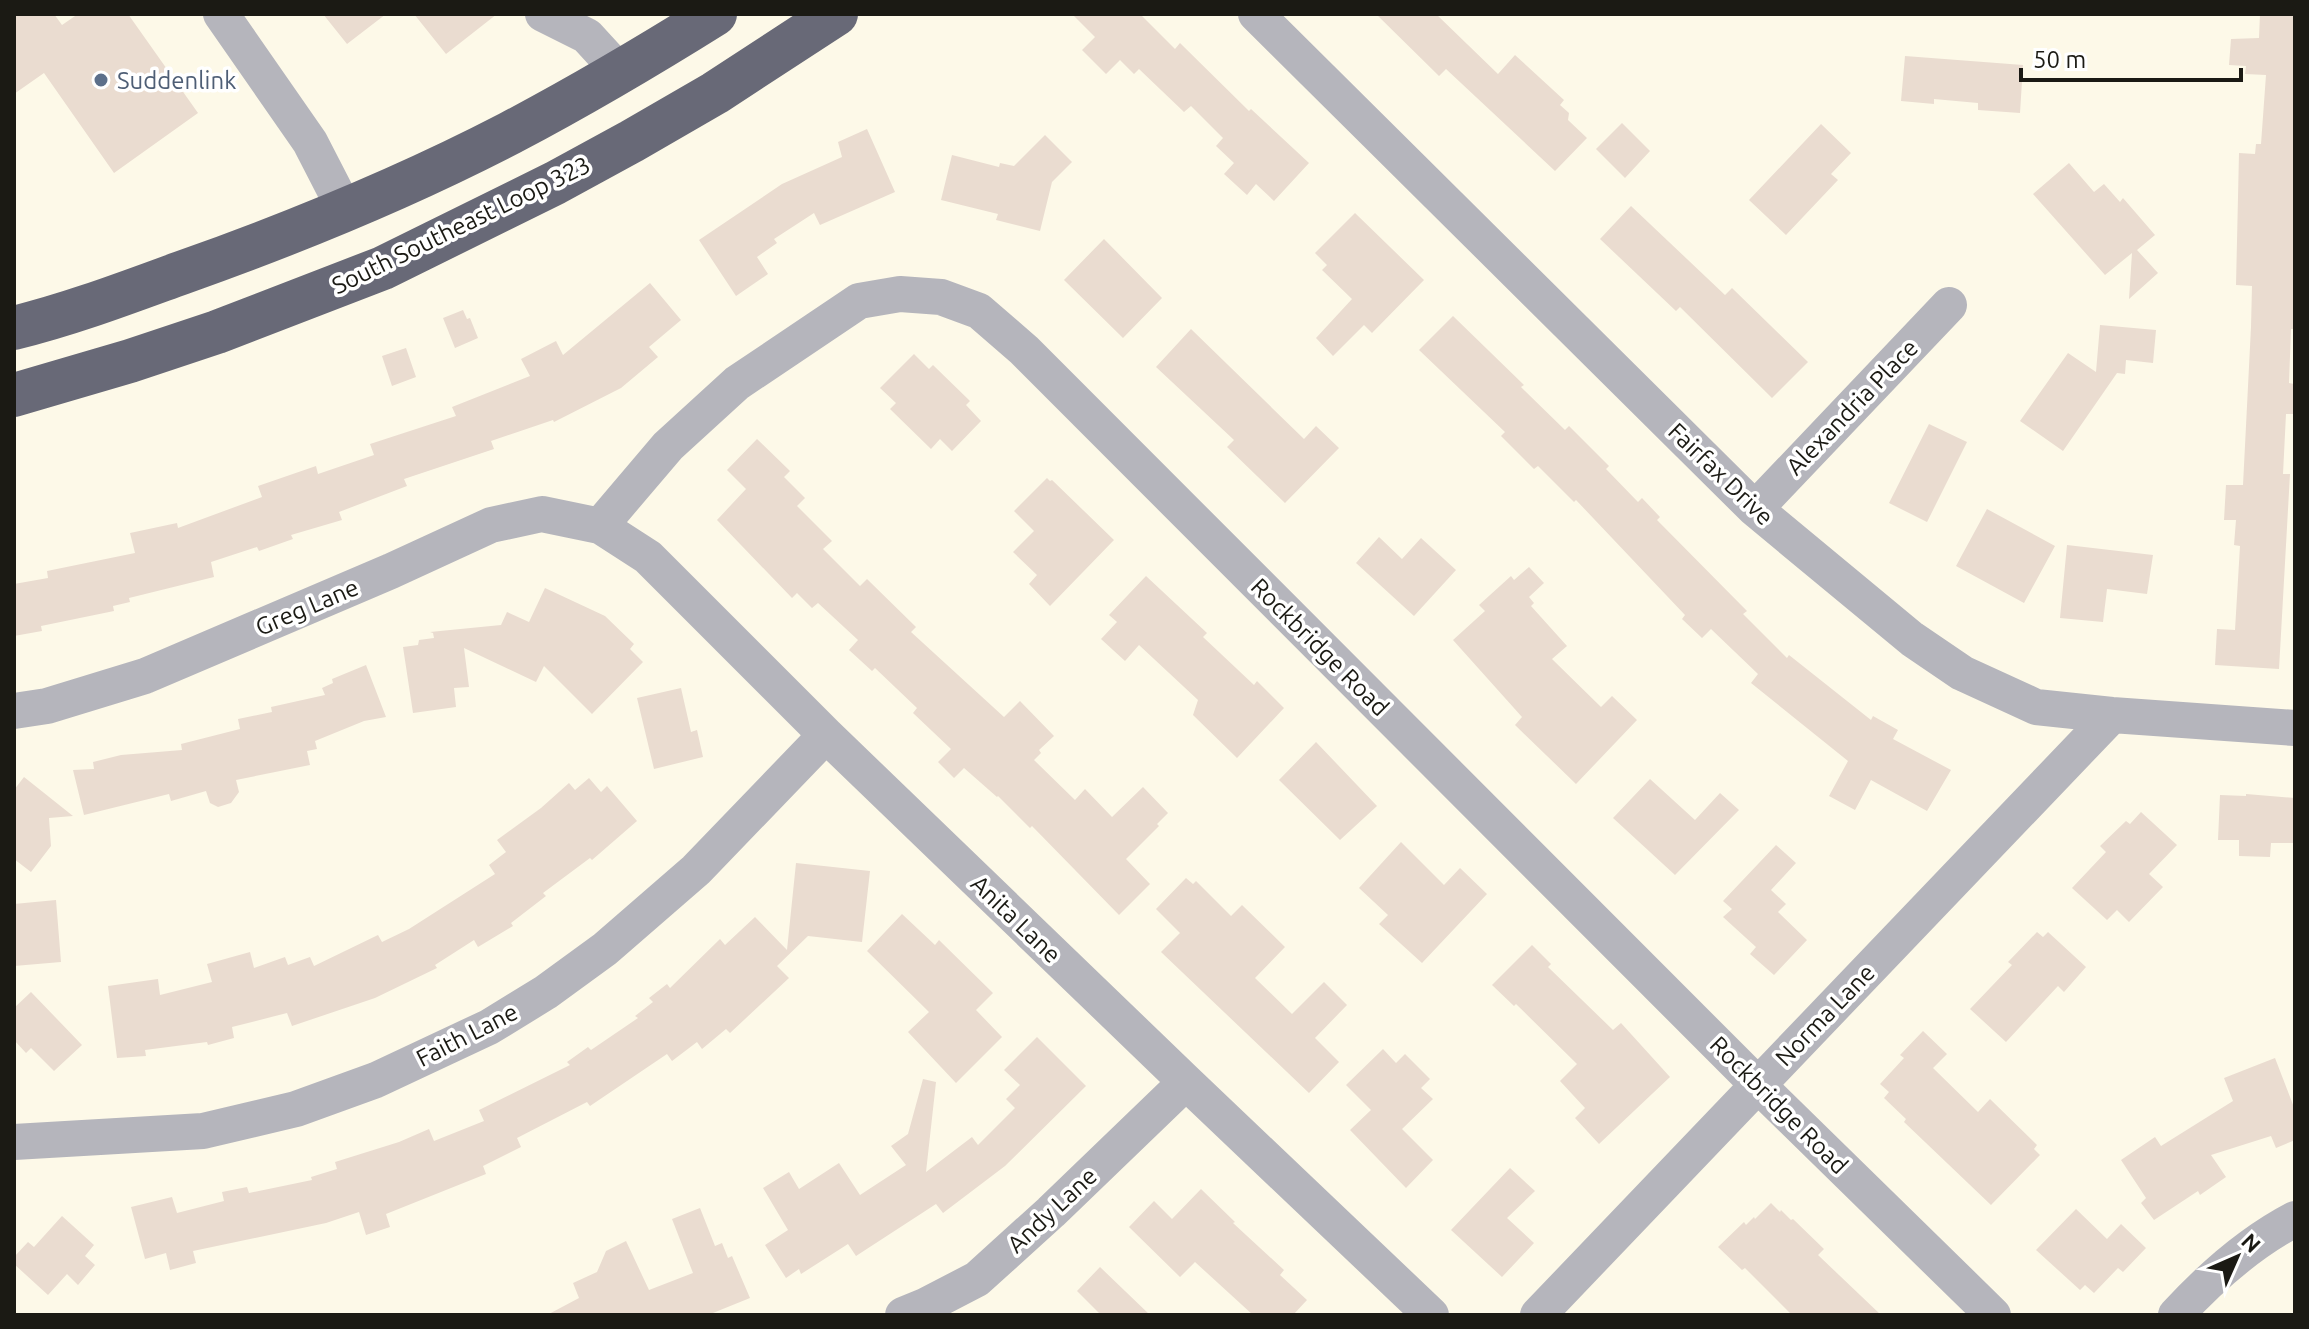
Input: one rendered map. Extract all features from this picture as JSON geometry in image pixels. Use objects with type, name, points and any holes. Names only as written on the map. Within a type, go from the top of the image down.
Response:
[{"type":"highway","points":[[14,328],[120,295],[258,246],[415,180],[620,72],[715,14]]},
{"type":"highway","name":"South Southeast Loop 323","points":[[14,395],[203,337],[383,268],[555,183],[632,141],[715,93],[836,14]]},
{"type":"street","points":[[221,14],[310,142],[345,210]]},
{"type":"street","points":[[543,14],[587,36],[620,72]]},
{"type":"street","name":"Fairfax Drive","points":[[1256,14],[1755,509],[1912,639],[1962,673],[2036,707],[2295,728]]},
{"type":"street","name":"Rockbridge Road","points":[[600,526],[668,446],[737,383],[859,301],[900,294],[941,297],[979,311],[1024,350],[1758,1085],[1993,1315]]},
{"type":"street","name":"Alexandria Place","points":[[1755,509],[1949,305]]},
{"type":"street","name":"Greg Lane","points":[[14,711],[47,706],[145,676],[491,525],[542,514],[600,526]]},
{"type":"street","name":"Anita Lane","points":[[600,526],[648,557],[826,735],[1431,1315]]},
{"type":"street","name":"Norma Lane","points":[[1538,1315],[2112,715]]},
{"type":"street","name":"Faith Lane","points":[[14,1142],[203,1131],[296,1109],[376,1080],[489,1027],[546,992],[605,949],[696,870],[826,735]]},
{"type":"street","name":"Andy Lane","points":[[903,1315],[977,1279],[1186,1082]]},
{"type":"street","points":[[2176,1315],[2225,1267],[2295,1219]]},
{"type":"building","points":[[14,14],[54,14],[62,25],[78,14],[128,14],[198,113],[114,173],[44,73],[14,94]]},
{"type":"building","points":[[323,14],[386,14],[347,44]]},
{"type":"building","points":[[414,14],[497,14],[446,54]]},
{"type":"building","points":[[1072,14],[1140,14],[1175,49],[1180,43],[1249,111],[1251,109],[1309,163],[1274,201],[1256,184],[1247,195],[1224,174],[1234,163],[1216,146],[1223,138],[1191,106],[1184,112],[1139,69],[1134,74],[1120,60],[1106,74],[1082,50],[1095,37]]},
{"type":"building","points":[[1376,14],[1436,14],[1498,74],[1515,55],[1564,100],[1560,105],[1569,113],[1568,120],[1587,138],[1555,171],[1446,69],[1439,76]]},
{"type":"building","points":[[2260,14],[2295,14],[2295,329],[2291,329],[2289,383],[2294,384],[2293,414],[2286,414],[2283,474],[2290,474],[2279,669],[2215,665],[2217,629],[2235,630],[2240,546],[2234,545],[2236,520],[2224,520],[2226,485],[2243,485],[2251,327],[2252,286],[2236,285],[2239,153],[2255,154],[2256,144],[2261,144],[2266,75],[2245,74],[2246,66],[2229,65],[2231,39],[2259,38]]},
{"type":"building","points":[[1905,56],[2023,65],[2020,113],[1978,110],[1978,103],[1934,99],[1934,104],[1901,101]]},
{"type":"building","points":[[1622,123],[1650,151],[1625,178],[1596,149]]},
{"type":"building","points":[[1821,124],[1851,153],[1831,174],[1838,180],[1786,235],[1749,200]]},
{"type":"building","points":[[867,129],[895,192],[820,225],[814,213],[774,239],[777,243],[757,257],[768,274],[736,296],[699,240],[782,184],[842,157],[838,142]]},
{"type":"building","points":[[1045,135],[1072,162],[1052,182],[1040,231],[996,220],[998,214],[941,200],[952,155],[999,167],[1000,163],[1014,166]]},
{"type":"building","points":[[2069,163],[2094,192],[2104,184],[2120,202],[2123,198],[2155,235],[2137,250],[2158,273],[2129,299],[2132,253],[2105,275],[2033,194]]},
{"type":"building","points":[[1631,206],[1725,295],[1732,288],[1808,362],[1772,398],[1680,307],[1676,311],[1600,239]]},
{"type":"building","points":[[1355,213],[1424,280],[1372,333],[1364,325],[1333,356],[1316,338],[1352,299],[1322,270],[1327,265],[1315,253]]},
{"type":"building","points":[[1104,239],[1162,298],[1123,338],[1064,280]]},
{"type":"building","points":[[650,283],[681,320],[649,347],[658,357],[621,388],[554,422],[491,441],[494,449],[404,479],[407,486],[339,512],[342,520],[291,535],[293,539],[259,551],[257,547],[211,562],[214,577],[129,598],[130,602],[113,606],[114,611],[41,626],[42,631],[14,636],[14,584],[48,578],[47,571],[135,553],[130,533],[177,523],[178,528],[262,497],[258,486],[316,466],[318,474],[374,455],[370,444],[456,416],[452,407],[530,376],[521,359],[556,341],[563,355]]},
{"type":"building","points":[[463,310],[478,338],[455,348],[443,318]]},
{"type":"building","points":[[1453,316],[1565,430],[1569,426],[1609,466],[1606,469],[1638,502],[1642,498],[1660,517],[1657,520],[1747,611],[1743,614],[1787,658],[1789,655],[1871,720],[1873,716],[1898,730],[1893,739],[1951,770],[1927,811],[1871,780],[1855,810],[1829,796],[1848,761],[1751,683],[1758,674],[1711,629],[1702,638],[1682,619],[1685,615],[1576,500],[1574,502],[1538,466],[1534,469],[1501,436],[1505,432],[1419,350]]},
{"type":"building","points":[[2100,325],[2156,330],[2153,363],[2126,360],[2125,374],[2117,373],[2063,451],[2020,421],[2068,353],[2096,372]]},
{"type":"building","points":[[1191,329],[1304,439],[1316,426],[1339,448],[1285,503],[1227,447],[1234,440],[1156,367]]},
{"type":"building","points":[[406,348],[416,377],[392,386],[382,356]]},
{"type":"building","points":[[914,354],[929,369],[933,365],[970,401],[966,405],[981,421],[952,451],[940,439],[931,449],[890,409],[896,403],[880,388]]},
{"type":"building","points":[[1929,424],[1967,442],[1927,522],[1889,503]]},
{"type":"building","points":[[757,439],[790,471],[784,477],[805,498],[797,506],[832,541],[823,549],[860,586],[867,579],[916,627],[911,632],[1004,717],[1020,701],[1054,736],[1039,750],[1041,753],[1034,760],[1075,800],[1085,789],[1112,817],[1143,787],[1168,813],[1126,859],[1150,884],[1119,915],[1032,826],[1030,828],[998,796],[964,768],[954,778],[938,762],[951,749],[913,713],[917,708],[875,668],[872,671],[849,650],[858,640],[818,603],[812,608],[797,593],[792,598],[717,520],[746,489],[727,470]]},
{"type":"building","points":[[1047,478],[1114,540],[1050,606],[1029,584],[1037,575],[1013,552],[1034,531],[1014,511]]},
{"type":"building","points":[[1987,509],[2055,546],[2024,603],[1956,566]]},
{"type":"building","points":[[1379,537],[1402,559],[1421,538],[1456,570],[1414,616],[1356,563]]},
{"type":"building","points":[[2067,545],[2153,555],[2147,594],[2107,589],[2103,622],[2060,618]]},
{"type":"building","points":[[1529,567],[1544,583],[1529,597],[1534,603],[1531,606],[1567,646],[1552,659],[1601,707],[1612,696],[1637,720],[1576,784],[1515,725],[1522,717],[1453,640],[1485,611],[1479,605],[1511,576],[1514,580]]},
{"type":"building","points":[[1146,576],[1207,633],[1203,637],[1254,685],[1257,681],[1284,708],[1237,758],[1193,715],[1198,700],[1139,645],[1125,661],[1101,639],[1117,622],[1109,615]]},
{"type":"building","points":[[545,588],[605,616],[634,644],[630,649],[643,662],[592,714],[544,666],[536,682],[464,648],[469,687],[454,688],[456,707],[413,713],[403,647],[434,638],[430,632],[501,625],[507,612],[529,622]]},
{"type":"building","points":[[366,665],[386,717],[364,721],[315,741],[317,749],[307,751],[310,765],[236,780],[239,792],[231,803],[218,807],[210,803],[206,791],[171,801],[169,794],[84,815],[73,770],[94,769],[93,762],[121,755],[182,750],[181,744],[240,729],[238,719],[272,712],[271,707],[325,695],[322,688],[333,683],[332,679]]},
{"type":"building","points":[[681,688],[691,732],[697,730],[703,757],[654,769],[637,698]]},
{"type":"building","points":[[1316,742],[1377,806],[1340,840],[1279,780]]},
{"type":"building","points":[[24,777],[73,816],[49,818],[51,846],[31,872],[14,859],[14,790]]},
{"type":"building","points":[[589,778],[601,792],[607,786],[637,821],[592,860],[590,858],[543,893],[546,896],[511,923],[513,926],[478,947],[474,940],[435,965],[437,968],[375,998],[292,1026],[287,1013],[232,1027],[234,1038],[208,1045],[207,1042],[145,1050],[146,1056],[117,1058],[108,986],[158,979],[160,995],[212,982],[207,964],[250,952],[254,968],[285,957],[288,965],[310,957],[314,966],[378,935],[382,942],[409,929],[495,874],[489,865],[506,852],[497,840],[569,783],[575,790]]},
{"type":"building","points":[[1650,779],[1695,820],[1720,793],[1739,810],[1675,875],[1613,818]]},
{"type":"building","points":[[2220,795],[2295,798],[2295,843],[2271,843],[2270,857],[2239,856],[2239,840],[2218,840]]},
{"type":"building","points":[[2141,812],[2177,845],[2149,874],[2163,887],[2129,922],[2117,910],[2107,920],[2072,888],[2106,852],[2100,846],[2126,821],[2130,824]]},
{"type":"building","points":[[1401,842],[1444,885],[1460,868],[1487,894],[1422,963],[1379,924],[1388,915],[1359,888]]},
{"type":"building","points":[[1776,845],[1796,863],[1771,890],[1786,904],[1778,912],[1807,940],[1774,975],[1750,954],[1756,947],[1723,917],[1732,909],[1723,901]]},
{"type":"building","points":[[796,863],[870,871],[862,942],[808,936],[777,966],[789,978],[730,1033],[726,1029],[702,1049],[697,1042],[672,1061],[667,1054],[590,1106],[587,1102],[517,1138],[521,1147],[483,1166],[486,1174],[386,1214],[390,1227],[366,1235],[359,1212],[326,1223],[193,1251],[196,1263],[170,1270],[166,1253],[145,1259],[131,1207],[172,1197],[177,1213],[224,1201],[222,1192],[247,1187],[249,1193],[312,1180],[311,1177],[337,1169],[335,1162],[429,1129],[434,1141],[484,1121],[479,1110],[570,1065],[567,1062],[588,1047],[591,1050],[638,1018],[635,1016],[653,1002],[649,998],[667,984],[670,988],[720,939],[725,945],[755,917],[787,950]]},
{"type":"building","points":[[1186,878],[1193,884],[1196,881],[1231,916],[1242,905],[1285,947],[1255,978],[1292,1014],[1324,982],[1347,1005],[1315,1038],[1339,1062],[1309,1093],[1161,952],[1180,933],[1156,909]]},
{"type":"building","points":[[56,900],[61,962],[14,966],[14,904]]},
{"type":"building","points":[[902,914],[935,945],[939,940],[993,993],[976,1010],[1002,1037],[956,1083],[908,1032],[929,1012],[867,951]]},
{"type":"building","points":[[2037,932],[2043,937],[2048,932],[2086,967],[2064,992],[2058,986],[2006,1042],[1970,1009],[2012,965],[2008,962]]},
{"type":"building","points":[[1532,945],[1551,964],[1548,967],[1613,1030],[1621,1023],[1670,1077],[1599,1144],[1575,1118],[1585,1108],[1560,1081],[1577,1064],[1516,1004],[1514,1006],[1492,985]]},
{"type":"building","points":[[31,992],[82,1045],[54,1071],[31,1048],[26,1053],[14,1040],[14,1008]]},
{"type":"building","points":[[1923,1031],[1947,1054],[1933,1068],[1978,1112],[1990,1099],[2037,1145],[2034,1149],[2040,1155],[1991,1205],[1904,1122],[1906,1119],[1884,1098],[1889,1092],[1880,1084],[1904,1058],[1900,1055]]},
{"type":"building","points":[[1037,1037],[1086,1086],[1005,1166],[943,1213],[936,1204],[856,1256],[848,1244],[801,1274],[799,1269],[786,1278],[765,1245],[788,1230],[763,1188],[789,1172],[799,1189],[839,1163],[860,1195],[906,1165],[891,1146],[908,1134],[923,1079],[936,1082],[926,1172],[972,1137],[978,1145],[1015,1108],[1006,1099],[1020,1085],[1004,1070]]},
{"type":"building","points":[[1383,1049],[1396,1063],[1405,1054],[1430,1079],[1421,1088],[1433,1099],[1402,1129],[1433,1160],[1406,1188],[1350,1130],[1371,1110],[1346,1085]]},
{"type":"building","points":[[2275,1058],[2295,1110],[2295,1140],[2276,1148],[2271,1136],[2211,1155],[2226,1177],[2154,1220],[2141,1203],[2146,1198],[2121,1160],[2155,1137],[2161,1146],[2233,1101],[2224,1078]]},
{"type":"building","points":[[1510,1168],[1535,1191],[1507,1218],[1534,1243],[1502,1277],[1451,1230]]},
{"type":"building","points":[[1201,1189],[1284,1270],[1280,1275],[1307,1300],[1293,1315],[1253,1315],[1195,1262],[1180,1277],[1129,1227],[1154,1201],[1172,1219]]},
{"type":"building","points":[[1771,1203],[1824,1249],[1818,1255],[1881,1315],[1792,1315],[1745,1268],[1742,1270],[1718,1247],[1744,1222],[1746,1225],[1755,1219]]},
{"type":"building","points":[[700,1208],[715,1246],[722,1243],[728,1258],[732,1256],[750,1298],[708,1315],[547,1315],[579,1298],[573,1283],[597,1272],[606,1251],[626,1241],[649,1290],[693,1273],[672,1219]]},
{"type":"building","points":[[2076,1209],[2107,1239],[2121,1224],[2146,1248],[2123,1272],[2118,1268],[2094,1293],[2085,1285],[2080,1290],[2036,1250]]},
{"type":"building","points":[[62,1216],[94,1245],[85,1256],[95,1265],[78,1285],[67,1274],[48,1295],[14,1264],[14,1257],[28,1242],[34,1247]]},
{"type":"building","points":[[1100,1267],[1150,1315],[1101,1315],[1077,1291]]},
{"type":"place","name":"Suddenlink","points":[[101,80]]}]
